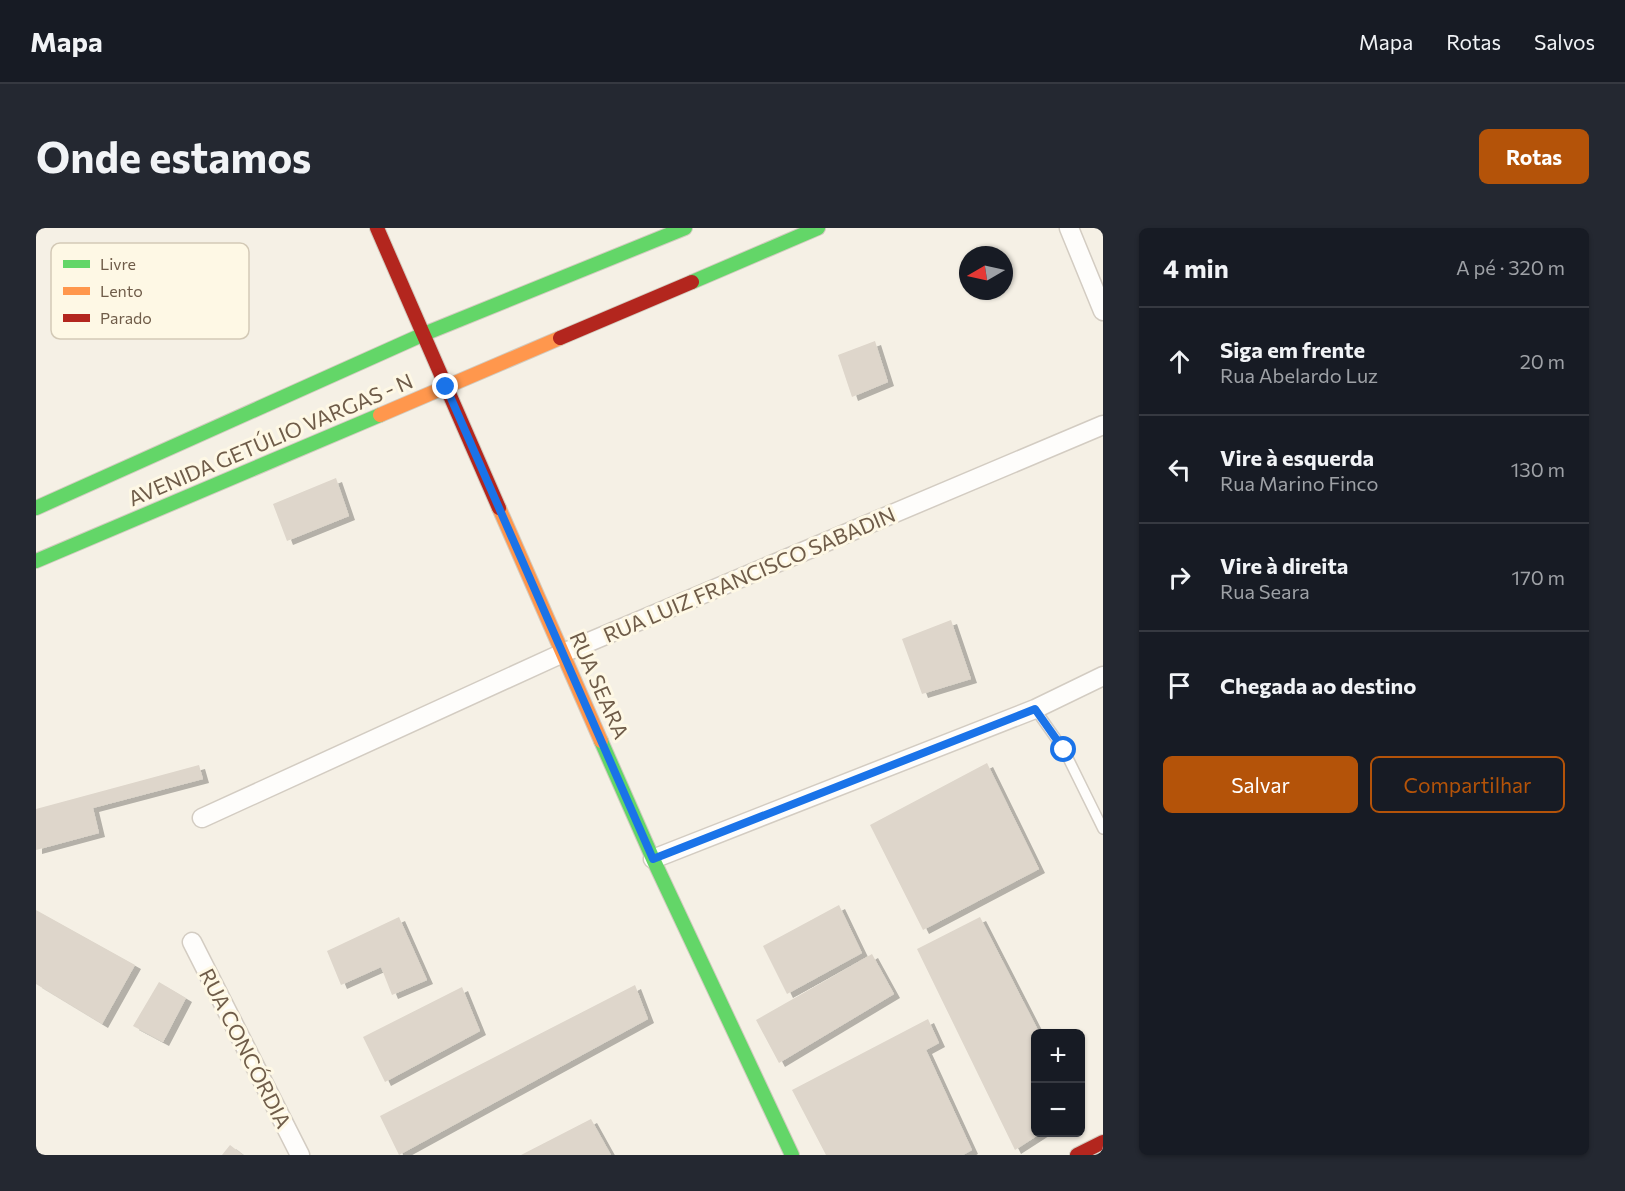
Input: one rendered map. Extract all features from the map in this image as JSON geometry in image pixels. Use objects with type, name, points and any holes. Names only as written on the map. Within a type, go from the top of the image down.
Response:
[{"type":"street","name":"RUA SEARA","points":[[377,228],[653,859],[792,1155]]},
{"type":"street","name":"AVENIDA GETÚLIO VARGAS - N","points":[[36,508],[424,334],[685,228]]},
{"type":"street","name":"AVENIDA GETÚLIO VARGAS - N","points":[[36,561],[818,228]]},
{"type":"street","points":[[1069,228],[1103,311]]},
{"type":"street","name":"RUA LUIZ FRANCISCO SABADIN","points":[[202,818],[563,653],[1103,425]]},
{"type":"street","points":[[653,859],[1035,709],[1103,676]]},
{"type":"street","name":"RUA CONCÓRDIA","points":[[192,942],[300,1155]]},
{"type":"street","points":[[1077,1155],[1103,1142]]},
{"type":"lane","points":[[1035,709],[1064,750],[1103,829]]},
{"type":"building","points":[[875,341],[888,382],[852,397],[838,355]]},
{"type":"building","points":[[336,478],[349,516],[287,541],[273,504]]},
{"type":"building","points":[[951,620],[971,679],[922,694],[902,639]]},
{"type":"building","points":[[987,763],[1039,869],[923,930],[870,825]]},
{"type":"building","points":[[199,765],[203,779],[93,808],[99,833],[36,850],[36,809]]},
{"type":"building","points":[[839,905],[862,953],[787,994],[763,946]]},
{"type":"building","points":[[36,910],[135,965],[102,1024],[36,984]]},
{"type":"building","points":[[399,917],[427,980],[392,995],[381,967],[341,985],[327,951]]},
{"type":"building","points":[[980,917],[1037,1029],[1031,1029],[1031,1137],[1035,1137],[1015,1150],[917,949]]},
{"type":"building","points":[[872,954],[894,994],[779,1063],[756,1020]]},
{"type":"building","points":[[159,982],[186,998],[163,1042],[133,1026]]},
{"type":"building","points":[[635,985],[648,1019],[399,1155],[380,1116]]},
{"type":"building","points":[[462,987],[480,1031],[385,1082],[363,1037]]},
{"type":"building","points":[[928,1019],[939,1043],[926,1050],[972,1150],[963,1155],[826,1155],[792,1090]]},
{"type":"building","points":[[591,1119],[611,1155],[521,1155]]},
{"type":"building","points":[[230,1145],[243,1155],[222,1155]]},
{"type":"traffic: fast","points":[[36,508],[424,334],[685,228]]},
{"type":"traffic: fast","points":[[692,282],[818,228]]},
{"type":"traffic: fast","points":[[36,561],[380,415]]},
{"type":"traffic: fast","points":[[601,741],[653,859],[792,1155]]},
{"type":"traffic: slow","points":[[380,415],[560,338]]},
{"type":"traffic: slow","points":[[499,508],[601,741]]},
{"type":"traffic: jam","points":[[377,228],[499,508]]},
{"type":"traffic: jam","points":[[560,338],[692,282]]},
{"type":"traffic: jam","points":[[1077,1155],[1103,1142]]},
{"type":"route","points":[[446,387],[653,859],[1035,709],[1064,750]]}]
